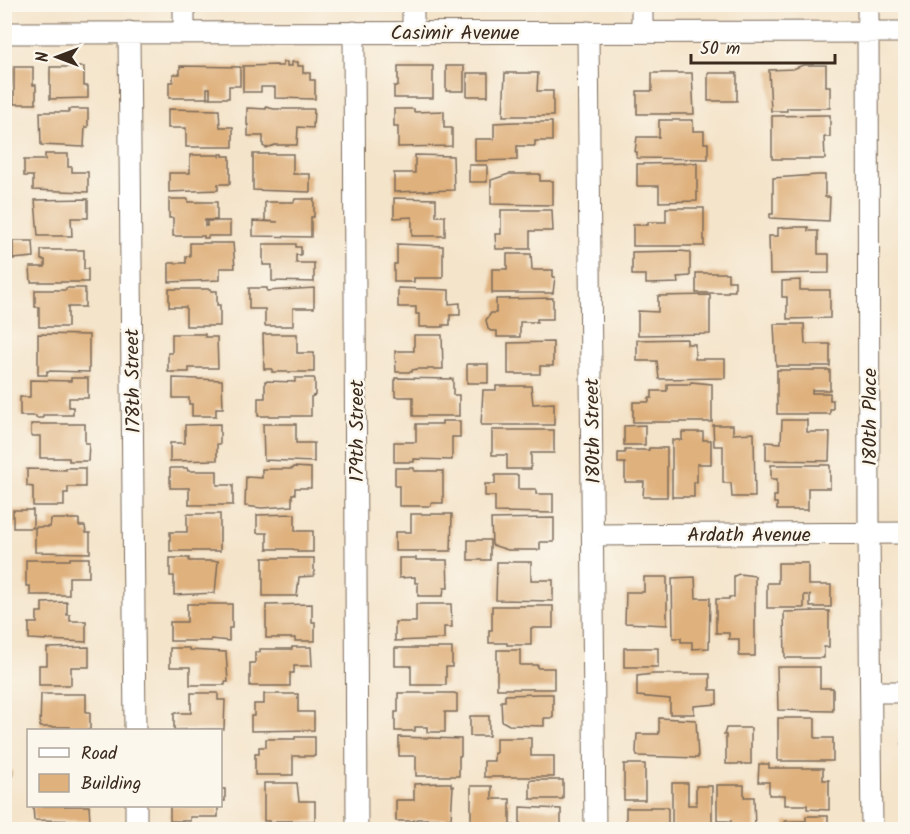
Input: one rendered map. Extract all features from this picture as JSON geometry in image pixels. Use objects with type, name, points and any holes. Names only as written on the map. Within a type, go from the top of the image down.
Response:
[{"type":"street","points":[[184,4],[184,32]]},
{"type":"street","points":[[413,4],[413,32]]},
{"type":"street","points":[[642,4],[642,32]]},
{"type":"street","name":"180th Place","points":[[868,4],[872,830]]},
{"type":"street","name":"178th Street","points":[[129,32],[135,729]]},
{"type":"street","name":"179th Street","points":[[354,32],[357,830]]},
{"type":"street","name":"180th Street","points":[[588,32],[595,830]]},
{"type":"street","name":"Casimir Avenue","points":[[4,33],[906,32]]},
{"type":"street","name":"Ardath Avenue","points":[[593,535],[906,533]]},
{"type":"street","points":[[871,692],[906,692]]},
{"type":"street","points":[[136,807],[136,830]]},
{"type":"building","points":[[283,62],[287,62],[287,66],[292,66],[292,62],[298,62],[298,66],[303,66],[303,73],[310,73],[310,80],[315,80],[315,99],[275,98],[275,87],[261,87],[261,92],[243,92],[243,66],[283,66]]},
{"type":"building","points":[[803,65],[826,65],[826,86],[830,86],[830,108],[787,108],[787,111],[771,111],[769,70],[793,69]]},
{"type":"building","points":[[4,66],[11,66],[11,86],[4,86]]},
{"type":"building","points":[[180,66],[240,67],[240,86],[229,86],[229,98],[210,98],[210,88],[207,88],[207,98],[169,98],[169,82],[173,82],[173,74],[180,74]]},
{"type":"building","points":[[398,66],[433,66],[433,98],[394,98],[394,86],[398,86]]},
{"type":"building","points":[[446,66],[464,66],[464,91],[446,91]]},
{"type":"building","points":[[14,67],[33,67],[36,104],[14,104]]},
{"type":"building","points":[[50,67],[84,67],[84,86],[88,86],[88,98],[50,99]]},
{"type":"building","points":[[467,73],[488,73],[488,96],[467,96]]},
{"type":"building","points":[[505,73],[538,73],[537,91],[553,91],[553,116],[503,116]]},
{"type":"building","points":[[652,73],[692,73],[694,114],[637,114],[637,91],[652,91]]},
{"type":"building","points":[[708,73],[737,73],[737,101],[708,101]]},
{"type":"building","points":[[266,107],[314,109],[313,128],[298,127],[297,145],[275,145],[266,148],[263,146],[263,136],[248,136],[247,108],[266,109]]},
{"type":"building","points":[[69,109],[88,109],[88,127],[85,127],[84,147],[41,145],[40,112],[69,112]]},
{"type":"building","points":[[168,109],[219,110],[220,127],[233,127],[233,147],[186,147],[186,128],[168,128]]},
{"type":"building","points":[[394,109],[414,109],[414,112],[444,111],[444,128],[452,128],[452,146],[398,147],[398,127],[394,127]]},
{"type":"building","points":[[830,115],[830,137],[824,137],[825,159],[772,159],[772,116]]},
{"type":"building","points":[[659,120],[693,120],[693,131],[704,131],[704,143],[708,143],[708,159],[637,158],[637,152],[635,152],[637,137],[659,137]]},
{"type":"building","points":[[552,122],[552,141],[535,141],[535,146],[517,146],[517,160],[475,161],[475,139],[494,139],[494,123]]},
{"type":"building","points":[[45,154],[68,154],[68,167],[72,167],[72,172],[88,172],[88,192],[33,190],[33,176],[24,176],[24,160],[45,160]]},
{"type":"building","points":[[220,154],[230,156],[230,184],[218,184],[218,190],[169,192],[169,173],[190,173],[190,155],[218,155],[220,157]]},
{"type":"building","points":[[253,154],[293,154],[293,174],[310,174],[310,192],[253,190]]},
{"type":"building","points":[[415,155],[453,156],[454,190],[394,192],[394,173],[415,173]]},
{"type":"building","points":[[697,163],[697,201],[659,202],[659,186],[637,186],[637,164]]},
{"type":"building","points":[[469,165],[487,165],[487,182],[469,182]]},
{"type":"building","points":[[509,174],[540,174],[540,181],[553,181],[553,205],[491,204],[491,180]]},
{"type":"building","points":[[825,175],[825,197],[830,197],[829,221],[770,218],[770,214],[773,214],[773,178]]},
{"type":"building","points":[[394,198],[436,199],[436,216],[445,216],[445,236],[412,236],[412,217],[394,218]]},
{"type":"building","points":[[88,199],[88,218],[71,218],[72,236],[38,236],[35,200]]},
{"type":"building","points":[[169,199],[188,199],[188,202],[217,202],[217,220],[205,220],[205,226],[207,226],[207,221],[230,221],[230,236],[204,238],[204,236],[173,236],[173,218],[169,218]]},
{"type":"building","points":[[295,199],[314,199],[311,237],[253,236],[253,221],[278,222],[265,221],[265,202],[294,202]]},
{"type":"building","points":[[666,208],[704,208],[704,246],[633,246],[633,225],[666,222]]},
{"type":"building","points":[[501,210],[552,210],[553,231],[530,231],[530,249],[496,249],[495,234],[501,234]]},
{"type":"building","points":[[808,227],[808,231],[818,231],[818,254],[829,254],[829,273],[770,274],[769,236],[778,236],[778,228]]},
{"type":"building","points":[[13,241],[33,241],[34,257],[13,259]]},
{"type":"building","points":[[190,243],[233,243],[235,268],[220,268],[220,280],[169,282],[169,263],[186,263],[186,256],[190,256]]},
{"type":"building","points":[[263,244],[296,244],[296,247],[301,247],[301,255],[296,255],[296,263],[314,263],[314,282],[272,281],[272,265],[263,265]]},
{"type":"building","points":[[397,244],[443,246],[443,278],[414,278],[414,282],[394,282]]},
{"type":"building","points":[[41,250],[84,250],[84,269],[88,269],[88,282],[31,282],[30,267],[45,267],[45,260],[41,260]]},
{"type":"building","points":[[632,252],[690,252],[690,276],[677,277],[678,283],[646,284],[646,275],[632,275]]},
{"type":"building","points":[[507,254],[531,254],[532,270],[553,270],[553,277],[555,277],[553,293],[492,293],[492,269],[507,269]]},
{"type":"building","points":[[696,273],[728,273],[728,281],[735,281],[735,291],[696,293]]},
{"type":"building","points":[[800,280],[800,290],[830,290],[830,318],[787,319],[787,297],[782,297],[782,281]]},
{"type":"building","points":[[66,288],[85,288],[85,307],[68,307],[68,327],[39,327],[39,307],[35,307],[35,290],[66,290]]},
{"type":"building","points":[[249,288],[267,288],[267,291],[314,288],[314,308],[293,308],[293,326],[265,326],[265,309],[249,309]]},
{"type":"building","points":[[398,288],[449,290],[449,304],[460,303],[460,315],[450,315],[450,325],[419,327],[419,314],[416,314],[416,307],[398,307]]},
{"type":"building","points":[[169,289],[217,291],[220,326],[186,326],[186,307],[169,307]]},
{"type":"building","points":[[710,295],[710,334],[638,335],[638,311],[658,312],[658,296]]},
{"type":"building","points":[[553,298],[553,319],[520,322],[520,337],[497,337],[497,331],[488,329],[486,320],[491,313],[496,313],[496,299]]},
{"type":"building","points":[[774,324],[804,324],[805,344],[830,344],[830,366],[776,366]]},
{"type":"building","points":[[38,334],[89,335],[89,372],[47,371],[47,375],[38,375]]},
{"type":"building","points":[[172,334],[205,334],[205,337],[217,337],[218,368],[189,368],[189,372],[168,372],[168,353],[172,353]]},
{"type":"building","points":[[263,334],[297,334],[297,353],[314,353],[314,372],[272,372],[272,369],[264,369]]},
{"type":"building","points":[[414,335],[442,335],[443,369],[396,372],[395,351],[414,351]]},
{"type":"building","points":[[687,339],[687,344],[695,344],[695,359],[725,359],[725,378],[659,379],[657,361],[637,361],[637,340]]},
{"type":"building","points":[[553,342],[553,366],[540,366],[540,374],[508,374],[508,343]]},
{"type":"building","points":[[467,364],[488,364],[488,383],[467,383]]},
{"type":"building","points":[[777,370],[830,370],[830,390],[812,390],[812,393],[830,393],[833,409],[830,409],[830,414],[777,414]]},
{"type":"building","points":[[71,378],[88,378],[88,398],[69,398],[69,407],[73,407],[73,415],[43,415],[43,418],[20,416],[20,397],[30,397],[30,380],[71,381]]},
{"type":"building","points":[[173,378],[222,380],[223,408],[216,408],[216,416],[192,416],[192,404],[189,404],[189,398],[173,398]]},
{"type":"building","points":[[295,378],[314,378],[315,380],[315,395],[311,397],[311,416],[258,416],[258,398],[265,398],[265,381],[295,382]]},
{"type":"building","points":[[395,378],[453,379],[453,395],[459,395],[459,416],[413,416],[413,397],[395,397]]},
{"type":"building","points":[[691,382],[712,384],[712,422],[633,422],[633,402],[649,402],[649,398],[652,398],[652,391],[667,391],[667,384],[690,384]]},
{"type":"building","points":[[496,386],[531,386],[533,404],[554,403],[554,425],[481,425],[483,390],[496,390]]},
{"type":"building","points":[[782,420],[807,420],[807,432],[830,432],[829,461],[766,460],[766,442],[781,443]]},
{"type":"building","points":[[442,421],[460,421],[460,437],[452,437],[452,460],[414,459],[414,462],[394,462],[394,442],[416,442],[416,424],[442,424]]},
{"type":"building","points":[[31,424],[85,424],[85,443],[89,443],[88,461],[69,461],[69,458],[40,458],[40,436],[31,436]]},
{"type":"building","points":[[220,424],[217,460],[170,461],[170,443],[185,443],[185,425]]},
{"type":"building","points":[[263,424],[296,424],[296,443],[314,443],[314,462],[264,460]]},
{"type":"building","points":[[645,425],[645,445],[624,445],[624,426]]},
{"type":"building","points":[[713,425],[733,425],[733,434],[754,433],[755,497],[732,497],[731,483],[723,483],[723,446],[714,446]]},
{"type":"building","points":[[492,430],[554,430],[554,453],[531,453],[531,469],[507,469],[507,455],[492,455]]},
{"type":"building","points":[[682,432],[703,432],[703,440],[711,440],[711,464],[697,464],[694,497],[672,497],[672,440],[682,440]]},
{"type":"building","points":[[649,448],[667,448],[667,497],[643,497],[644,482],[625,482],[625,463],[618,463],[618,453],[625,453],[625,450],[649,450]]},
{"type":"building","points":[[771,465],[830,465],[830,488],[808,488],[808,510],[777,510],[774,496],[777,496],[777,479],[771,479]]},
{"type":"building","points":[[293,467],[311,468],[311,488],[295,488],[295,494],[292,494],[292,506],[262,508],[245,506],[246,477],[262,478],[262,469],[293,469]]},
{"type":"building","points":[[66,468],[85,468],[85,487],[68,487],[68,493],[64,493],[64,506],[33,506],[33,487],[27,486],[27,469],[66,470]]},
{"type":"building","points":[[170,468],[187,468],[188,471],[217,471],[217,485],[233,485],[233,505],[189,505],[189,488],[170,488]]},
{"type":"building","points":[[395,468],[414,468],[414,471],[443,471],[443,503],[431,503],[431,506],[399,506],[399,486],[395,486]]},
{"type":"building","points":[[495,475],[518,475],[518,489],[536,489],[536,494],[553,494],[553,513],[495,512],[495,496],[485,496],[485,484],[495,484]]},
{"type":"building","points":[[13,510],[33,510],[33,528],[13,528]]},
{"type":"building","points":[[187,514],[220,514],[220,551],[170,551],[170,532],[187,532]]},
{"type":"building","points":[[295,514],[295,531],[313,531],[313,552],[267,549],[267,533],[257,533],[257,515]]},
{"type":"building","points":[[411,514],[452,514],[451,551],[395,551],[395,532],[411,532]]},
{"type":"building","points":[[554,518],[554,542],[540,542],[540,550],[508,550],[492,545],[491,519]]},
{"type":"building","points":[[51,519],[79,519],[79,526],[85,526],[86,533],[90,533],[90,553],[35,552],[35,527],[50,527]]},
{"type":"building","points":[[468,540],[490,540],[490,560],[468,560]]},
{"type":"building","points":[[70,558],[89,558],[89,577],[69,577],[69,595],[30,595],[30,586],[26,586],[26,560],[70,560]]},
{"type":"building","points":[[170,558],[189,558],[189,561],[218,561],[215,593],[174,595],[174,576],[170,576]]},
{"type":"building","points":[[263,558],[314,558],[314,576],[299,577],[297,596],[263,596]]},
{"type":"building","points":[[399,558],[447,560],[448,588],[444,588],[443,596],[418,596],[418,583],[415,583],[415,577],[399,578]]},
{"type":"building","points":[[497,562],[531,562],[531,580],[553,580],[553,601],[496,600]]},
{"type":"building","points":[[778,563],[808,563],[808,585],[831,585],[831,607],[810,607],[810,595],[804,595],[804,608],[767,608],[767,583],[778,583]]},
{"type":"building","points":[[739,574],[755,576],[755,656],[739,656],[739,639],[729,639],[729,633],[716,633],[716,599],[734,597],[734,576]]},
{"type":"building","points":[[644,577],[667,577],[667,625],[625,623],[626,592],[644,592]]},
{"type":"building","points":[[695,577],[696,598],[710,598],[709,648],[692,649],[692,642],[681,642],[681,638],[673,638],[672,578]]},
{"type":"building","points":[[67,602],[67,615],[70,615],[70,621],[86,621],[86,642],[29,639],[29,623],[37,623],[37,612],[42,612],[42,603]]},
{"type":"building","points":[[187,604],[232,604],[232,628],[229,628],[229,641],[211,639],[211,641],[170,641],[170,622],[187,622]]},
{"type":"building","points":[[312,604],[315,641],[266,638],[266,605]]},
{"type":"building","points":[[416,604],[451,604],[452,627],[444,627],[444,639],[395,641],[395,622],[416,622]]},
{"type":"building","points":[[492,606],[553,606],[553,628],[531,628],[531,645],[489,643],[489,630],[492,630]]},
{"type":"building","points":[[829,611],[829,647],[824,647],[824,658],[785,658],[784,612]]},
{"type":"building","points":[[89,647],[89,667],[71,667],[71,685],[39,685],[39,665],[47,665],[47,648]]},
{"type":"building","points":[[292,647],[311,647],[312,666],[294,666],[294,673],[290,673],[290,686],[250,686],[250,663],[255,663],[255,652],[260,652],[260,649],[292,649]]},
{"type":"building","points":[[170,648],[226,652],[228,682],[225,682],[225,685],[190,685],[190,667],[170,667]]},
{"type":"building","points":[[395,648],[452,648],[452,667],[446,667],[446,685],[411,685],[411,666],[395,666]]},
{"type":"building","points":[[624,648],[658,648],[658,667],[624,667]]},
{"type":"building","points":[[497,650],[520,650],[520,665],[554,668],[554,689],[497,689]]},
{"type":"building","points":[[777,667],[820,667],[820,688],[833,688],[833,711],[778,710]]},
{"type":"building","points":[[710,674],[710,690],[717,690],[717,704],[694,706],[694,714],[670,714],[670,699],[637,696],[637,676]]},
{"type":"building","points":[[191,693],[218,693],[218,700],[225,700],[224,729],[174,729],[174,713],[191,713]]},
{"type":"building","points":[[398,693],[454,693],[457,694],[457,712],[445,712],[445,732],[427,732],[427,727],[415,727],[415,731],[395,731]]},
{"type":"building","points":[[41,694],[86,694],[86,712],[90,712],[90,729],[40,727]]},
{"type":"building","points":[[264,694],[298,694],[298,712],[314,712],[314,730],[251,731],[254,704],[264,704]]},
{"type":"building","points":[[553,694],[553,718],[544,718],[544,726],[509,725],[502,721],[501,701],[505,701],[505,695]]},
{"type":"building","points":[[4,716],[9,716],[9,731],[4,731]]},
{"type":"building","points":[[470,716],[489,716],[489,736],[470,736]]},
{"type":"building","points":[[659,718],[696,720],[698,758],[637,756],[637,734],[659,734]]},
{"type":"building","points":[[778,718],[815,718],[815,738],[833,738],[833,761],[778,761]]},
{"type":"building","points":[[726,728],[751,728],[751,764],[726,764],[726,735],[724,735]]},
{"type":"building","points":[[295,737],[315,737],[315,756],[293,756],[293,775],[255,775],[255,754],[259,754],[259,747],[266,747],[266,739],[295,739]]},
{"type":"building","points":[[399,737],[461,739],[459,776],[416,776],[416,756],[399,756]]},
{"type":"building","points":[[496,738],[531,738],[531,756],[554,756],[554,777],[484,777],[484,761],[494,761]]},
{"type":"building","points":[[902,743],[906,743],[906,777],[903,777]]},
{"type":"building","points":[[624,764],[645,764],[645,800],[624,800]]},
{"type":"building","points":[[759,764],[769,764],[769,768],[823,768],[823,780],[829,780],[829,810],[807,809],[807,805],[785,805],[785,795],[769,795],[769,782],[758,782]]},
{"type":"building","points":[[4,770],[12,770],[12,776],[4,776]]},
{"type":"building","points":[[530,780],[563,780],[563,799],[530,799]]},
{"type":"building","points":[[264,783],[297,783],[299,801],[315,801],[315,821],[269,823],[269,821],[264,821]]},
{"type":"building","points":[[451,783],[453,786],[451,819],[396,821],[396,800],[414,800],[414,784]]},
{"type":"building","points":[[672,783],[688,783],[688,805],[696,805],[696,786],[712,786],[712,830],[672,830]]},
{"type":"building","points":[[717,785],[744,785],[744,797],[754,797],[755,830],[731,830],[731,821],[717,821]]},
{"type":"building","points":[[471,786],[492,786],[492,799],[510,799],[510,825],[514,825],[514,830],[486,830],[486,826],[471,823]]},
{"type":"building","points":[[222,789],[225,789],[225,801],[222,801]]},
{"type":"building","points":[[33,807],[89,807],[90,821],[34,820]]},
{"type":"building","points":[[170,807],[218,807],[218,817],[190,817],[190,821],[170,821]]},
{"type":"building","points":[[520,807],[561,809],[561,830],[520,830]]},
{"type":"building","points":[[668,807],[668,830],[626,830],[626,808]]},
{"type":"building","points":[[806,816],[828,816],[828,830],[785,830],[785,821],[806,821]]}]
